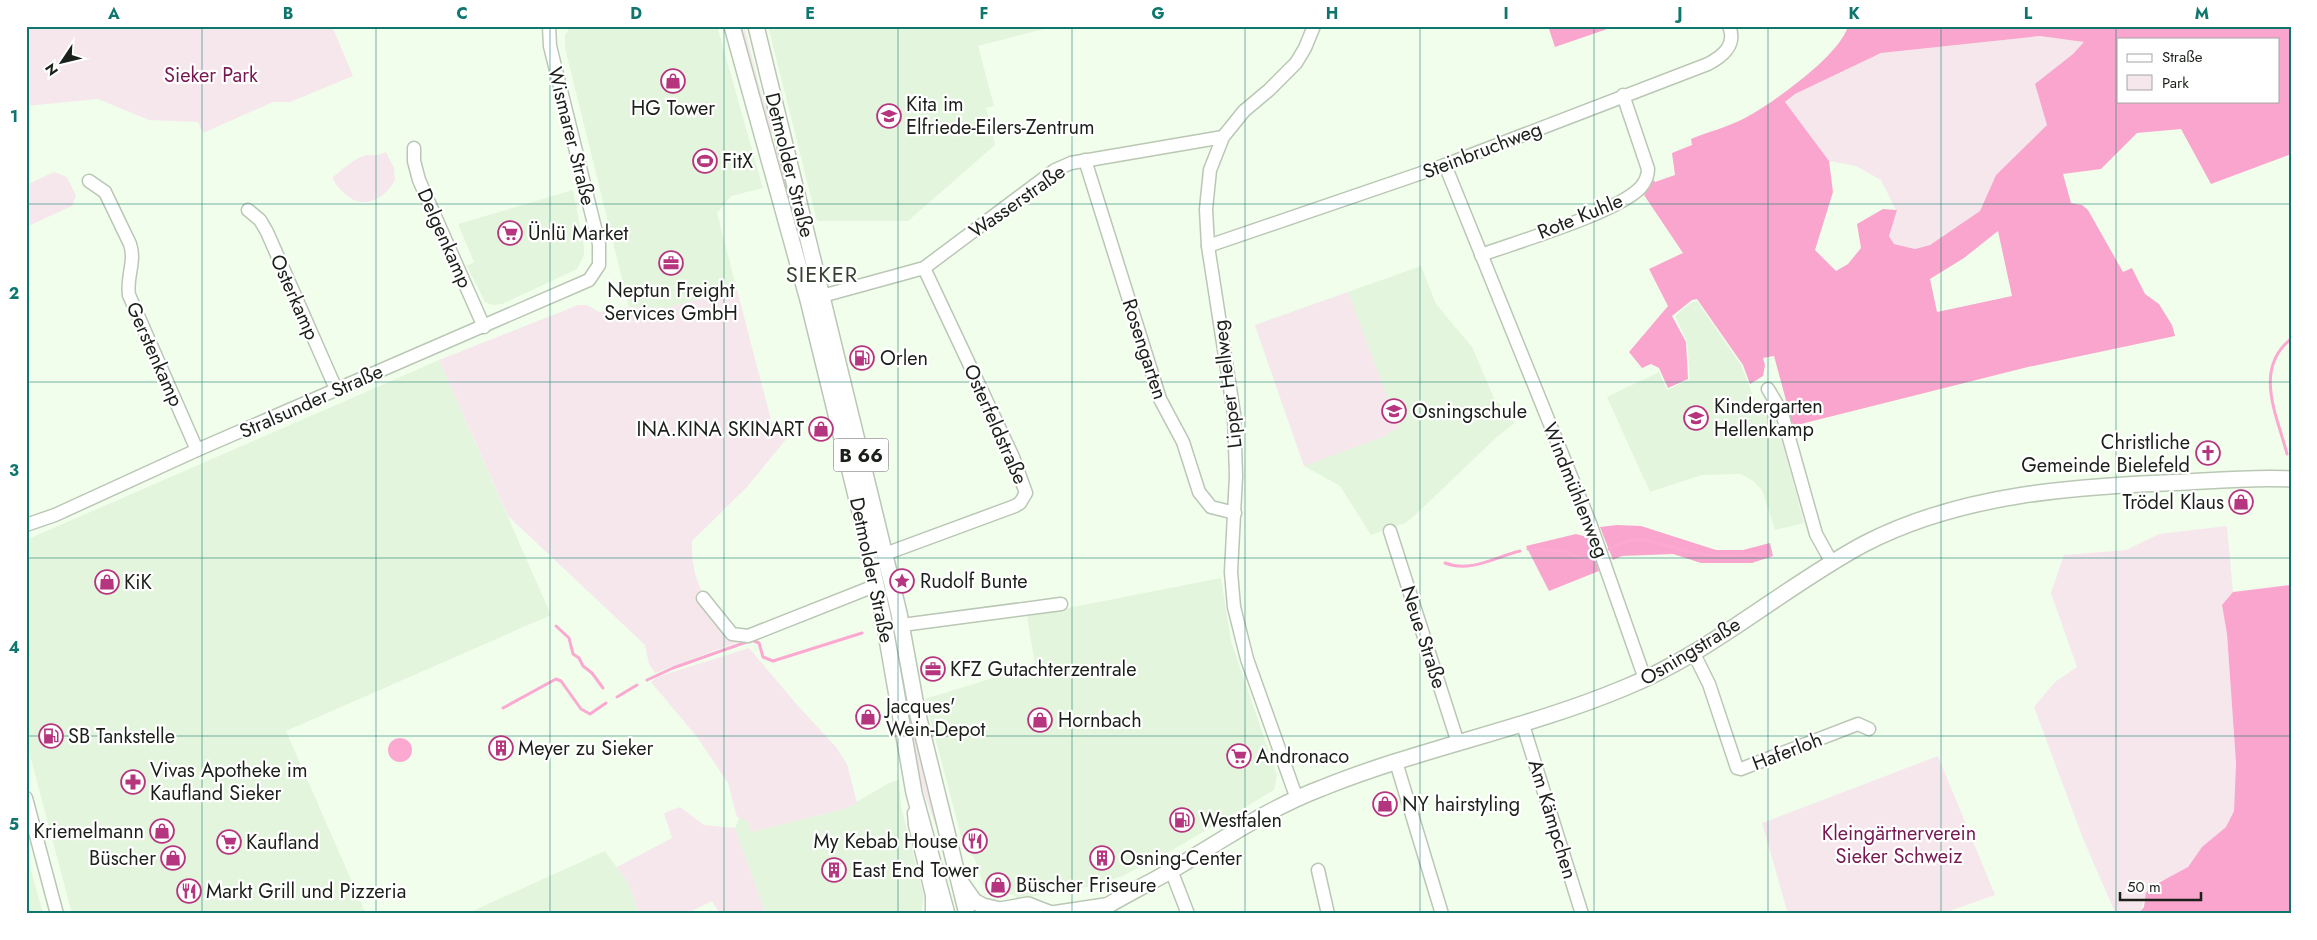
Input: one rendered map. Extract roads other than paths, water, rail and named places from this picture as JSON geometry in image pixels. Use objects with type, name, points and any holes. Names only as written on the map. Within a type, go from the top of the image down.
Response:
[{"type":"main road","name":"Detmolder Straße","points":[[732,26],[808,300],[877,586],[914,793],[946,914]]},
{"type":"main road","name":"Detmolder Straße","points":[[756,26],[902,625],[917,711],[967,914]]},
{"type":"main road","name":"Osningstraße","points":[[1051,914],[1101,910],[1232,833],[1297,799],[1359,774],[1572,709],[1646,679],[1694,652],[1832,562],[1887,533],[1918,520],[1965,507],[2018,497],[2104,485],[2291,479]]},
{"type":"main road","points":[[954,867],[966,891],[983,906],[1000,910],[1028,905],[1051,914]]},
{"type":"street","name":"Wismarer Straße","points":[[549,26],[550,46],[599,244],[600,257],[594,275]]},
{"type":"street","name":"Lipper Hellweg","points":[[1297,799],[1240,634],[1231,572],[1235,514],[1234,414],[1208,246],[1206,208],[1210,170],[1223,137],[1244,111],[1279,81],[1296,63],[1305,48],[1314,26]]},
{"type":"street","name":"Steinbruchweg","points":[[1208,246],[1444,165],[1721,57],[1730,46],[1731,32],[1729,26]]},
{"type":"street","name":"Rote Kuhle","points":[[1481,255],[1593,214],[1621,201],[1641,188],[1646,179],[1648,169],[1624,95]]},
{"type":"street","name":"Wasserstraße","points":[[822,296],[924,268],[1055,170],[1085,160],[1223,137]]},
{"type":"street","name":"Delgenkamp","points":[[414,148],[419,180],[484,326]]},
{"type":"street","name":"Rosengarten","points":[[1085,160],[1160,399],[1182,442],[1199,492],[1211,507],[1235,514]]},
{"type":"street","name":"Windmühlenweg","points":[[1444,165],[1590,524],[1646,679]]},
{"type":"street","name":"Gerstenkamp","points":[[89,181],[105,192],[130,244],[133,253],[127,285],[129,295],[197,450]]},
{"type":"street","name":"Osterkamp","points":[[248,210],[260,220],[267,232],[336,389]]},
{"type":"street","name":"Osterfeldstraße","points":[[885,554],[1015,506],[1020,503],[1026,493],[1013,457],[924,268]]},
{"type":"street","name":"Stralsunder Straße","points":[[26,525],[54,515],[336,389],[581,285],[594,275]]},
{"type":"street","points":[[1768,389],[1782,413],[1816,534],[1832,562]]},
{"type":"street","name":"Neue Straße","points":[[1390,531],[1458,743]]},
{"type":"street","points":[[703,598],[732,634],[748,636],[877,586]]},
{"type":"street","name":"Detmolder Straße","points":[[902,625],[1061,604]]},
{"type":"street","name":"Haferloh","points":[[1694,652],[1709,684],[1737,768],[1741,769],[1858,724],[1869,729]]},
{"type":"street","name":"Am Kämpchen","points":[[1523,725],[1582,914]]},
{"type":"street","points":[[1396,762],[1442,914]]},
{"type":"street","points":[[914,793],[915,825],[932,895],[932,914]]},
{"type":"street","points":[[26,798],[57,914]]},
{"type":"street","points":[[1171,870],[1188,914]]},
{"type":"street","points":[[1318,870],[1328,914]]},
{"type":"waterway","points":[[2287,454],[2274,408],[2270,378],[2273,364],[2280,351],[2291,339]]},
{"type":"waterway","points":[[1609,549],[1631,540],[1640,540],[1704,554],[1729,556],[1754,554],[1761,558]]},
{"type":"waterway","points":[[1528,549],[1564,551],[1582,559],[1593,556]]},
{"type":"waterway","points":[[1445,563],[1455,566],[1474,565],[1520,551]]},
{"type":"waterway","points":[[556,626],[569,638],[573,654],[579,658],[583,666],[592,673],[603,688]]},
{"type":"waterway","points":[[647,680],[673,668],[752,640],[759,643],[763,657],[773,661],[862,633]]},
{"type":"waterway","points":[[503,708],[556,679],[561,681],[581,709],[590,714],[606,703]]},
{"type":"waterway","points":[[617,697],[637,685]]},
{"type":"place","name":"HG Tower","points":[[673,81]]},
{"type":"place","name":"Kita im Elfriede-Eilers-Zentrum","points":[[889,116]]},
{"type":"place","name":"FitX","points":[[705,161]]},
{"type":"place","name":"Ünlü Market","points":[[510,233]]},
{"type":"place","name":"Neptun Freight Services GmbH","points":[[671,263]]},
{"type":"place","name":"Orlen","points":[[862,358]]},
{"type":"place","name":"Osningschule","points":[[1394,411]]},
{"type":"place","name":"Kindergarten Hellenkamp","points":[[1696,418]]},
{"type":"place","name":"INA.KINA SKINART","points":[[821,429]]},
{"type":"place","name":"Christliche Gemeinde Bielefeld","points":[[2208,453]]},
{"type":"place","name":"Trödel Klaus","points":[[2241,502]]},
{"type":"place","name":"Rudolf Bunte","points":[[902,581]]},
{"type":"place","name":"KiK","points":[[107,582]]},
{"type":"place","name":"KFZ Gutachterzentrale","points":[[933,669]]},
{"type":"place","name":"Jacques' Wein-Depot","points":[[868,717]]},
{"type":"place","name":"Hornbach","points":[[1040,720]]},
{"type":"place","name":"SB Tankstelle","points":[[51,736]]},
{"type":"place","name":"Meyer zu Sieker","points":[[501,748]]},
{"type":"place","name":"Andronaco","points":[[1239,756]]},
{"type":"place","name":"Vivas Apotheke im Kaufland Sieker","points":[[133,782]]},
{"type":"place","name":"NY hairstyling","points":[[1385,804]]},
{"type":"place","name":"Westfalen","points":[[1182,820]]},
{"type":"place","name":"Kriemelmann","points":[[162,831]]},
{"type":"place","name":"My Kebab House","points":[[975,841]]},
{"type":"place","name":"Kaufland","points":[[229,842]]},
{"type":"place","name":"Büscher","points":[[173,858]]},
{"type":"place","name":"Osning-Center","points":[[1102,858]]},
{"type":"place","name":"East End Tower","points":[[834,870]]},
{"type":"place","name":"Büscher Friseure","points":[[998,885]]},
{"type":"place","name":"Markt Grill und Pizzeria","points":[[189,891]]},
{"type":"district","name":"SIEKER","points":[[822,274]]},
{"type":"park label","name":"Sieker Park","points":[[211,75]]},
{"type":"park label","name":"Kleingärtnerverein Sieker Schweiz","points":[[1899,844]]}]
